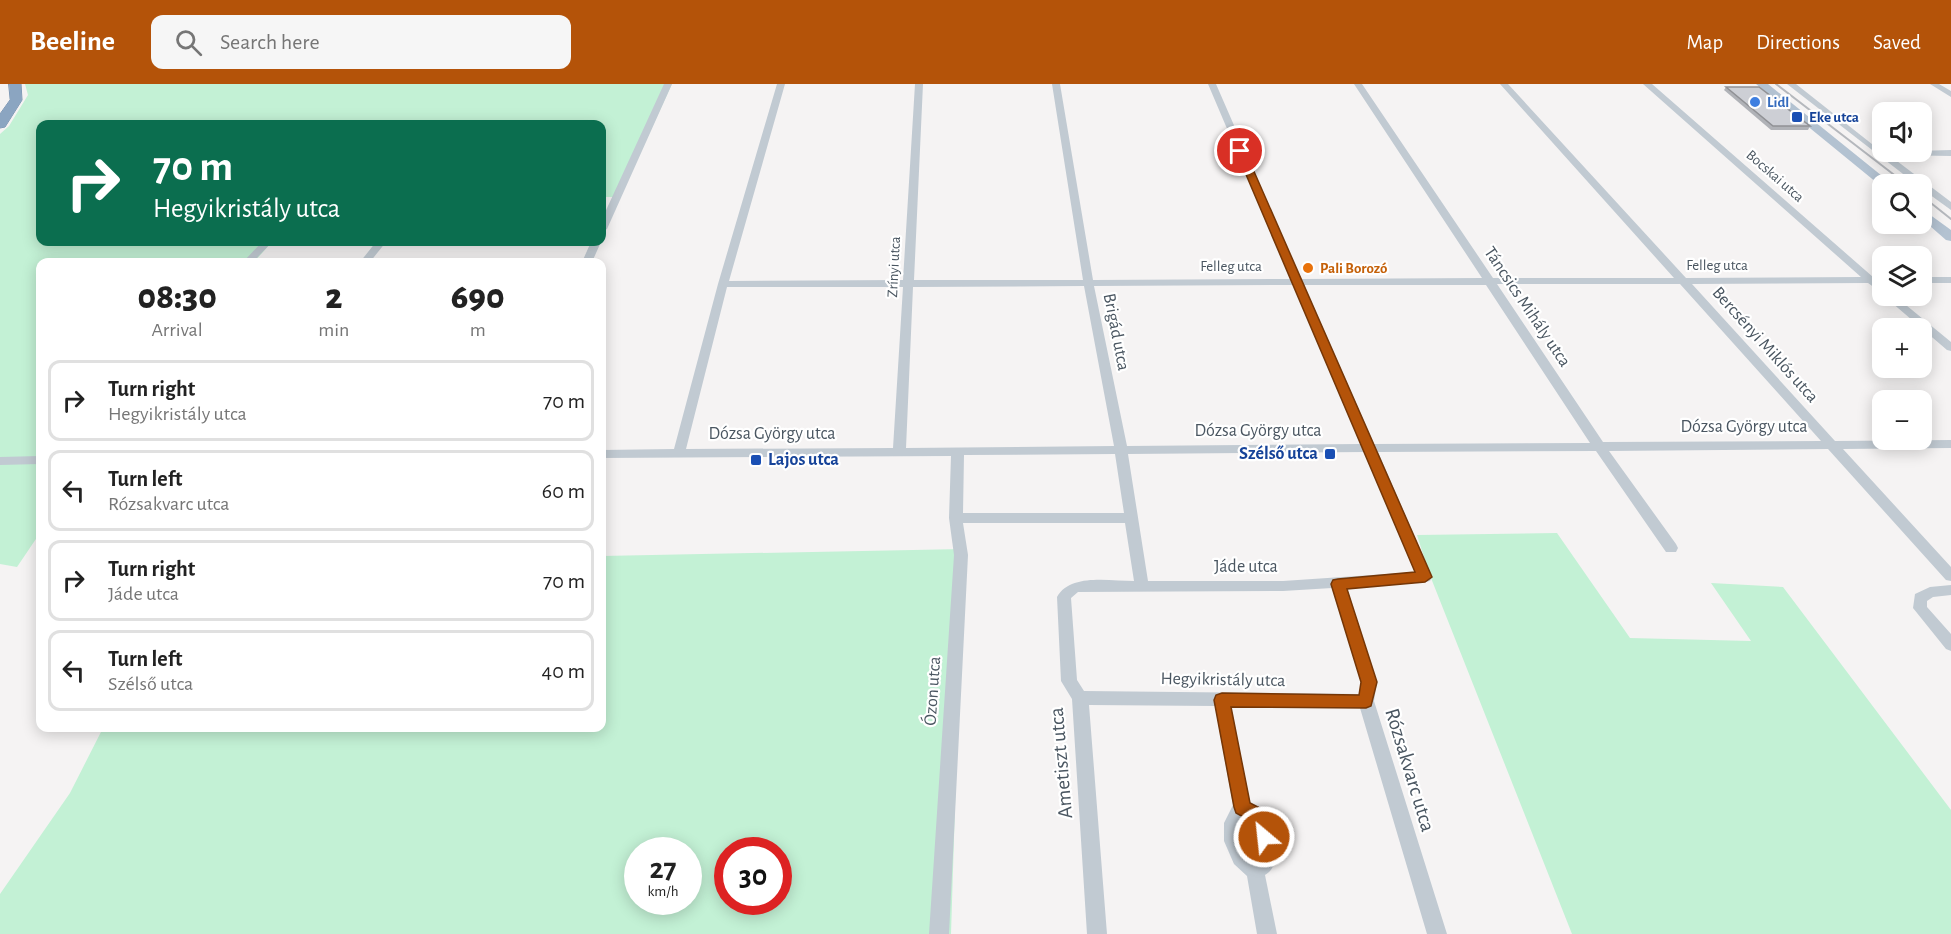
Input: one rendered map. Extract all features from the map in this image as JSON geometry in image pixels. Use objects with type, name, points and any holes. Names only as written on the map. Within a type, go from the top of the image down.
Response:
[{"type":"highway","points":[[0,124],[16,100],[15,84]]},
{"type":"main road","points":[[1761,84],[1874,174]]},
{"type":"main road","points":[[1932,221],[1951,237]]},
{"type":"street","points":[[606,216],[613,194],[668,84]]},
{"type":"street","points":[[679,453],[723,284],[781,84]]},
{"type":"street","name":"Zrínyi utca","points":[[899,452],[918,84]]},
{"type":"street","name":"Brigád utca","points":[[1056,84],[1088,282],[1121,450],[1142,587]]},
{"type":"street","points":[[1212,84],[1368,448]]},
{"type":"street","name":"Táncsics Mihály utca","points":[[1358,84],[1599,446],[1671,548]]},
{"type":"street","name":"Bercsényi Miklós utca","points":[[1504,84],[1951,576]]},
{"type":"street","name":"Bocskai utca","points":[[1647,84],[1872,276]]},
{"type":"street","points":[[1791,84],[1872,147]]},
{"type":"street","points":[[1934,84],[1951,95]]},
{"type":"street","points":[[1932,153],[1951,153]]},
{"type":"street","points":[[1892,162],[1951,207]]},
{"type":"street","points":[[252,258],[263,246]]},
{"type":"street","points":[[368,258],[378,246]]},
{"type":"street","name":"Felleg utca","points":[[723,284],[1872,280]]},
{"type":"street","points":[[1932,280],[1951,280]]},
{"type":"street","points":[[1901,306],[1951,348]]},
{"type":"street","name":"Dózsa György utca","points":[[606,454],[1951,444]]},
{"type":"street","name":"Jáde utca","points":[[1068,591],[1076,587],[1338,584],[1425,577],[1368,448]]},
{"type":"street","name":"Ózon utca","points":[[939,934],[961,555],[956,518],[958,452]]},
{"type":"street","points":[[0,461],[36,460]]},
{"type":"street","points":[[956,518],[1132,518]]},
{"type":"street","name":"Rózsakvarc utca","points":[[1338,584],[1369,682],[1366,701],[1437,934]]},
{"type":"street","points":[[1951,590],[1930,592],[1920,598],[1920,608],[1951,645]]},
{"type":"street","name":"Ametiszt utca","points":[[1068,591],[1064,597],[1069,681],[1080,698],[1097,934]]},
{"type":"street","name":"Hegyikristály utca","points":[[1080,698],[1366,701]]},
{"type":"street","points":[[1222,700],[1242,807],[1254,814],[1261,826],[1268,856],[1264,866],[1255,871]]},
{"type":"street","points":[[1242,807],[1234,815],[1231,824],[1236,855],[1243,865],[1255,871]]},
{"type":"street","points":[[1255,871],[1267,934]]},
{"type":"green space","points":[[25,84],[672,84],[620,197],[606,197],[606,120],[36,120],[36,246],[268,246],[258,258],[36,258],[36,539],[17,567],[0,564],[0,134],[9,126],[28,95]]},
{"type":"green space","points":[[1557,533],[1630,638],[1751,641],[1711,583],[1783,587],[1951,810],[1951,934],[1572,934],[1429,573],[1417,535]]},
{"type":"green space","points":[[963,549],[951,934],[0,934],[0,894],[70,793],[101,732],[606,732],[606,556]]},
{"type":"building","name":"Lidl","points":[[1726,87],[1759,87],[1810,126],[1773,126]]},
{"type":"railway","points":[[1776,84],[1893,174]]},
{"type":"railway","points":[[1932,204],[1951,219]]},
{"type":"place","name":"Lidl","points":[[1755,102]]},
{"type":"place","name":"Eke utca","points":[[1797,117]]},
{"type":"place","name":"Pali Borozó","points":[[1308,268]]},
{"type":"place","name":"Szélső utca","points":[[1330,454]]},
{"type":"place","name":"Lajos utca","points":[[756,460]]},
{"type":"route","points":[[1240,151],[1425,577],[1338,584],[1369,682],[1366,701],[1222,700],[1242,807],[1254,814],[1264,837]]}]
